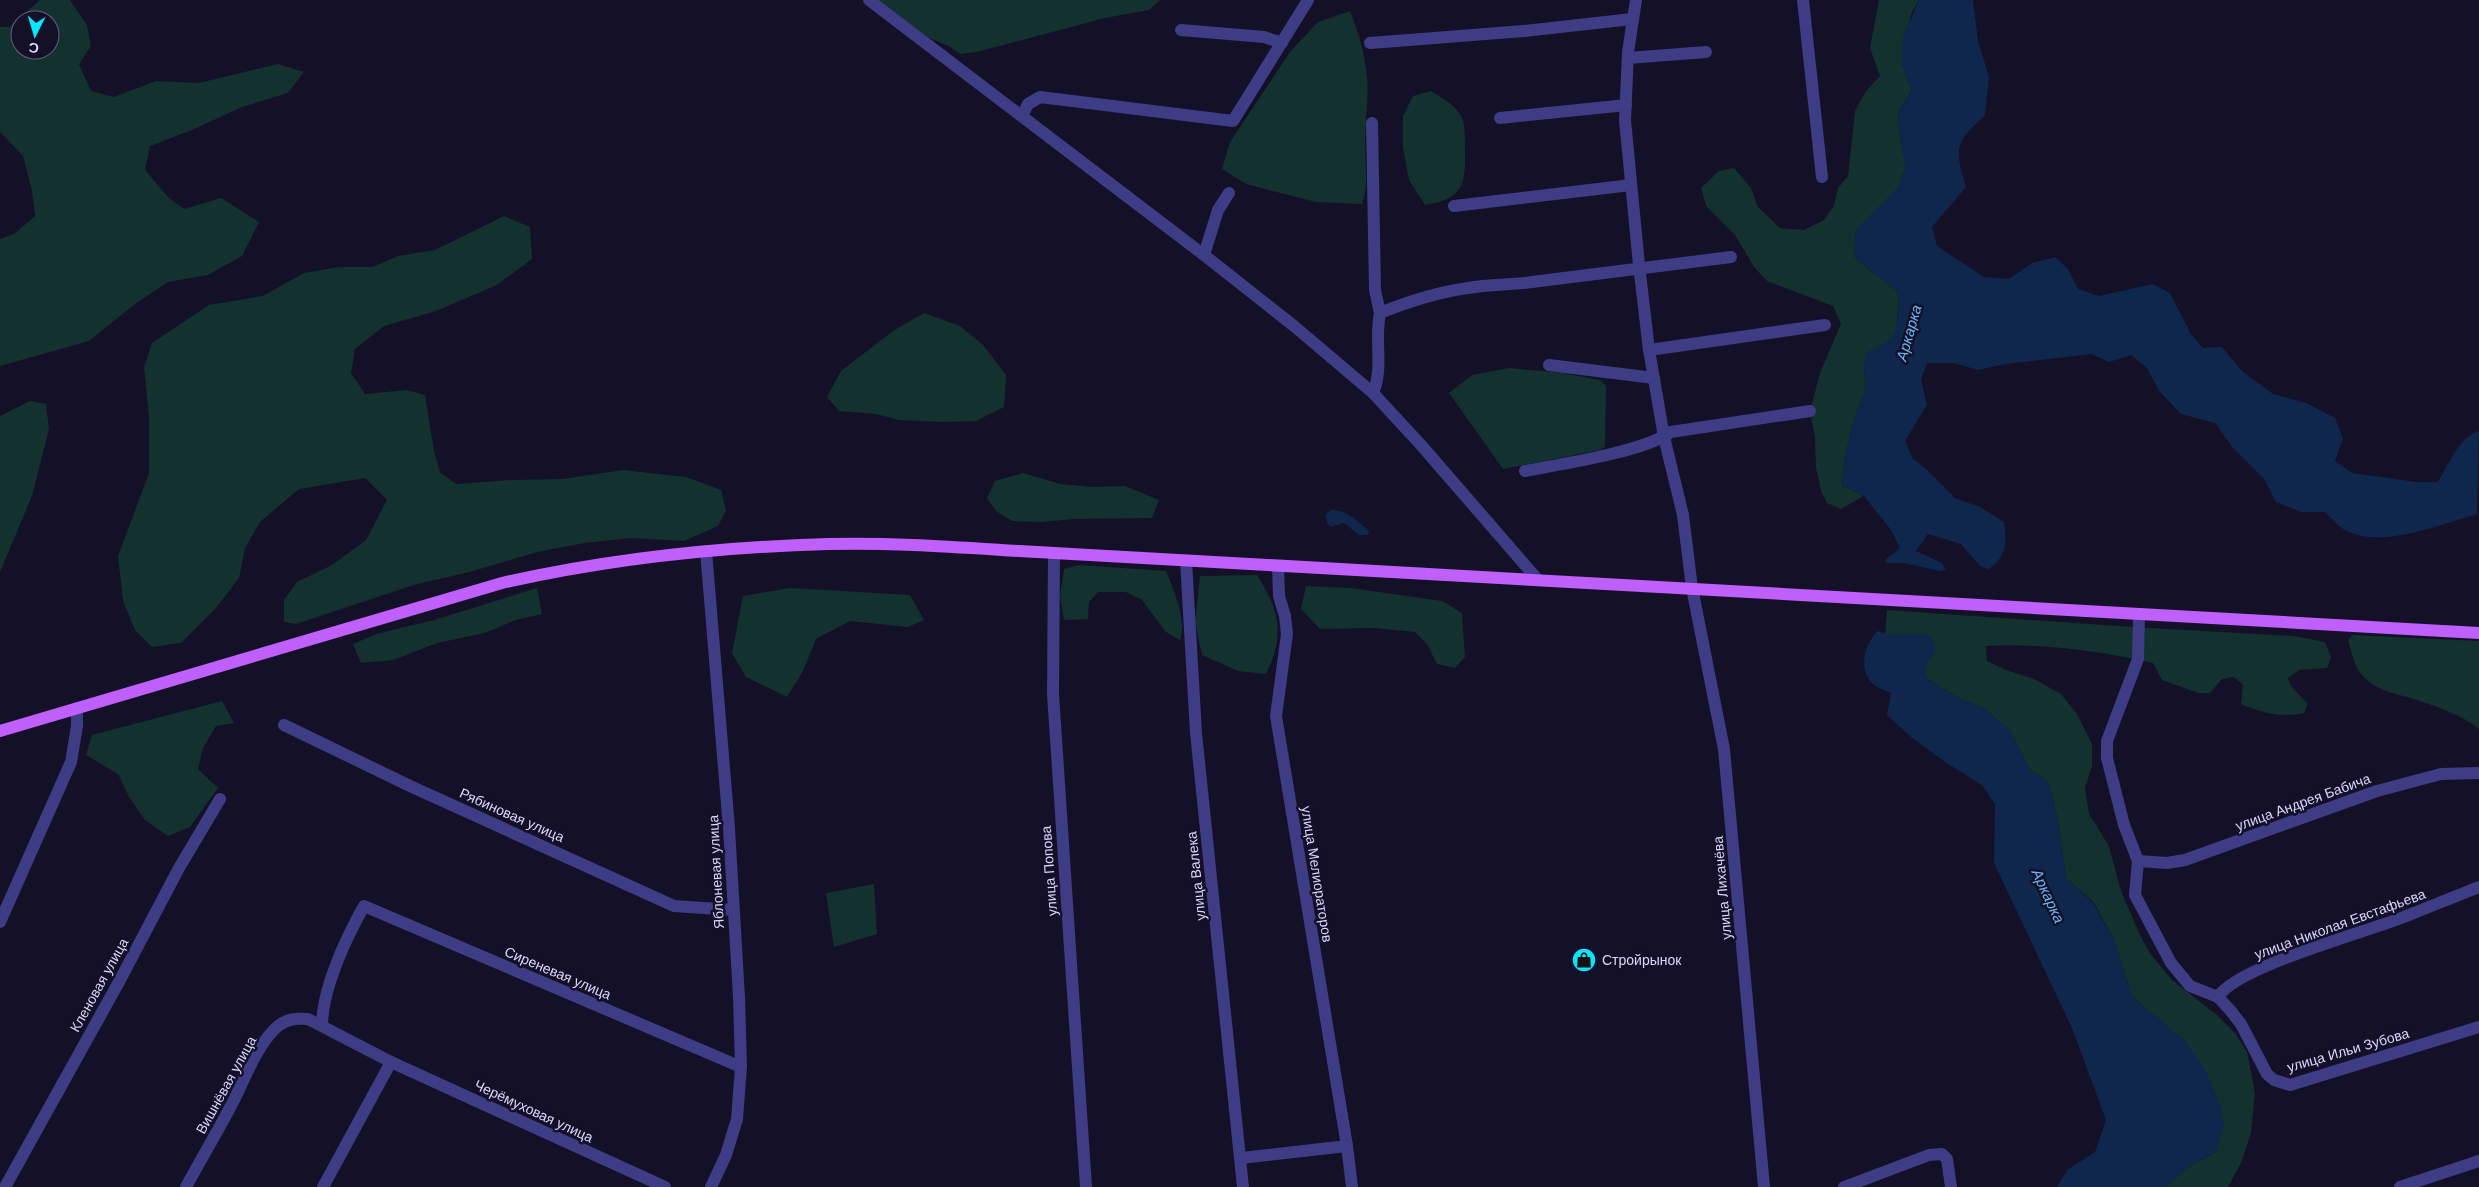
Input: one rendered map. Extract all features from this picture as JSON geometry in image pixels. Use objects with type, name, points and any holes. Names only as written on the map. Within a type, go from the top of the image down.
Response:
[{"type":"main road","points":[[0,731],[502,582],[578,567],[706,551],[819,544],[875,544],[1054,552],[2479,633]]},
{"type":"street","points":[[868,0],[1204,255],[1294,326],[1374,393],[1421,444],[1538,580]]},
{"type":"street","points":[[1022,116],[1028,104],[1040,97],[1233,121],[1308,0]]},
{"type":"street","name":"улица Лихачёва","points":[[1636,0],[1628,58],[1626,105],[1631,186],[1649,350],[1664,437],[1683,515],[1692,588],[1724,749],[1764,1187]]},
{"type":"street","points":[[1803,0],[1822,177]]},
{"type":"street","points":[[1370,43],[1524,31],[1632,19]]},
{"type":"street","points":[[1181,30],[1264,38],[1282,43]]},
{"type":"street","points":[[1628,58],[1706,52]]},
{"type":"street","points":[[1500,118],[1626,105]]},
{"type":"street","points":[[1372,123],[1375,290],[1380,313],[1378,325],[1379,378],[1374,393]]},
{"type":"street","points":[[1454,206],[1631,186]]},
{"type":"street","points":[[1204,255],[1218,210],[1229,193]]},
{"type":"street","points":[[1380,313],[1398,306],[1467,288],[1731,257]]},
{"type":"street","points":[[1649,350],[1824,325]]},
{"type":"street","points":[[1549,365],[1654,378]]},
{"type":"street","points":[[1525,471],[1590,458],[1664,437],[1671,432],[1810,411]]},
{"type":"street","name":"Яблоневая улица","points":[[706,551],[730,828],[739,997],[740,1067],[737,1119],[726,1155],[711,1187]]},
{"type":"street","name":"улица Попова","points":[[1054,552],[1053,694],[1086,1187]]},
{"type":"street","name":"улица Валека","points":[[1186,560],[1196,732],[1241,1158],[1242,1187]]},
{"type":"street","name":"улица Мелиораторов","points":[[1278,566],[1279,596],[1285,616],[1287,634],[1276,716],[1347,1146],[1352,1187]]},
{"type":"street","name":"улица Ильи Зубова","points":[[2139,614],[2138,660],[2107,742],[2107,758],[2124,825],[2138,861],[2135,895],[2171,963],[2190,986],[2218,997],[2241,1024],[2267,1074],[2274,1080],[2290,1085],[2479,1027]]},
{"type":"street","points":[[0,922],[71,762],[75,744],[77,708]]},
{"type":"street","name":"Рябиновая улица","points":[[284,725],[418,790],[674,906],[733,910]]},
{"type":"street","name":"улица Андрея Бабича","points":[[2138,861],[2167,863],[2185,860],[2377,791],[2441,774],[2479,773]]},
{"type":"street","name":"Кленовая улица","points":[[5,1187],[179,868],[220,799]]},
{"type":"street","name":"улица Николая Евстафьева","points":[[2218,997],[2223,989],[2263,967],[2402,918],[2479,887]]},
{"type":"street","name":"Сиреневая улица","points":[[322,1026],[323,1004],[345,946],[364,906],[740,1067]]},
{"type":"street","name":"Черёмуховая улица","points":[[308,1019],[391,1062],[665,1187]]},
{"type":"street","name":"Вишнёвая улица","points":[[186,1187],[253,1060],[277,1027],[286,1021],[308,1019]]},
{"type":"street","points":[[323,1187],[391,1062]]},
{"type":"street","points":[[1241,1158],[1347,1146]]},
{"type":"street","points":[[1844,1187],[1929,1155],[1942,1154],[1947,1159],[1950,1187]]},
{"type":"street","points":[[2400,1187],[2479,1161]]},
{"type":"green space","points":[[40,0],[70,0],[87,25],[91,46],[79,64],[91,91],[114,97],[156,81],[199,83],[278,64],[304,72],[288,93],[242,107],[192,130],[150,146],[145,170],[169,198],[184,209],[221,198],[259,222],[242,256],[208,275],[168,282],[135,304],[89,341],[0,366],[0,239],[14,234],[35,216],[32,191],[23,156],[0,132],[0,27],[10,26],[10,60],[60,60],[60,10],[29,10]]},
{"type":"green space","points":[[879,0],[1160,0],[1149,10],[1105,18],[977,52],[960,54],[949,46],[927,37]]},
{"type":"green space","points":[[1879,0],[1919,0],[1911,14],[1902,64],[1912,90],[1898,112],[1900,137],[1906,165],[1899,187],[1856,230],[1854,257],[1899,293],[1896,333],[1864,369],[1866,388],[1855,417],[1845,456],[1842,485],[1864,496],[1841,509],[1827,503],[1821,491],[1816,468],[1815,437],[1810,411],[1820,373],[1841,324],[1833,306],[1767,281],[1754,267],[1735,235],[1706,206],[1701,188],[1719,171],[1734,168],[1751,188],[1758,207],[1780,228],[1804,230],[1824,220],[1834,206],[1838,188],[1848,176],[1855,111],[1866,91],[1880,76],[1870,48]]},
{"type":"green space","points":[[1350,11],[1365,61],[1368,94],[1365,143],[1366,181],[1362,204],[1316,202],[1246,184],[1222,169],[1230,142],[1290,52],[1318,22]]},
{"type":"green space","points":[[1431,91],[1450,103],[1461,115],[1464,127],[1465,163],[1463,182],[1454,195],[1425,205],[1409,180],[1403,148],[1403,116],[1413,96]]},
{"type":"green space","points":[[504,216],[530,227],[532,259],[497,285],[436,311],[384,326],[355,349],[351,373],[365,394],[407,390],[425,395],[434,451],[440,472],[456,484],[563,479],[623,470],[686,477],[721,490],[726,511],[718,526],[684,541],[630,538],[585,543],[537,552],[470,572],[417,584],[296,624],[284,622],[284,600],[297,582],[332,565],[366,540],[387,500],[365,478],[299,489],[260,522],[245,548],[239,578],[216,608],[181,643],[152,647],[135,630],[123,601],[118,556],[149,473],[149,417],[144,367],[152,343],[209,305],[263,296],[304,273],[339,267],[373,267],[398,256],[435,250]]},
{"type":"green space","points":[[924,313],[960,326],[983,345],[1006,375],[1004,407],[976,421],[942,422],[899,420],[876,414],[839,411],[827,397],[841,371],[893,331]]},
{"type":"green space","points":[[1509,368],[1563,373],[1600,380],[1606,386],[1605,447],[1600,450],[1503,469],[1449,393],[1472,375]]},
{"type":"green space","points":[[30,401],[46,404],[49,429],[32,496],[0,572],[0,416]]},
{"type":"green space","points":[[1023,473],[1061,484],[1093,487],[1125,486],[1159,500],[1152,518],[1074,519],[1042,522],[1012,521],[996,511],[987,498],[995,481]]},
{"type":"green space","points":[[1079,565],[1166,571],[1181,615],[1182,633],[1180,640],[1166,632],[1142,600],[1126,592],[1098,592],[1089,602],[1088,619],[1064,620],[1060,596],[1064,569]]},
{"type":"green space","points":[[1257,575],[1271,600],[1277,623],[1276,647],[1266,674],[1238,671],[1202,655],[1195,622],[1200,576]]},
{"type":"green space","points":[[1306,586],[1351,588],[1442,601],[1462,613],[1465,657],[1455,668],[1437,664],[1427,644],[1415,632],[1375,628],[1320,629],[1301,609]]},
{"type":"green space","points":[[537,588],[542,614],[516,620],[485,633],[437,643],[393,660],[361,663],[353,644],[376,634],[434,620]]},
{"type":"green space","points":[[790,588],[910,595],[924,620],[908,627],[850,621],[816,639],[803,671],[787,697],[746,677],[732,653],[743,596]]},
{"type":"green space","points":[[1887,610],[2294,636],[2325,642],[2331,657],[2327,668],[2299,670],[2288,678],[2291,686],[2308,704],[2304,713],[2288,715],[2264,712],[2241,704],[2243,685],[2234,677],[2222,679],[2210,693],[2198,693],[2162,680],[2153,663],[2070,649],[2007,645],[1986,646],[1987,661],[2006,670],[2034,679],[2061,694],[2077,714],[2092,744],[2092,766],[2085,788],[2089,814],[2109,846],[2121,891],[2140,935],[2149,952],[2172,980],[2217,1015],[2235,1033],[2247,1052],[2255,1093],[2251,1133],[2241,1163],[2228,1187],[2166,1187],[2188,1167],[2216,1152],[2186,1042],[2132,997],[2114,940],[2094,903],[2066,878],[2058,821],[2049,783],[2030,770],[2010,731],[1984,708],[1960,699],[1926,678],[1924,669],[1928,660],[1885,635]]},
{"type":"green space","points":[[2352,635],[2479,641],[2479,729],[2450,712],[2373,685],[2357,668],[2348,640]]},
{"type":"green space","points":[[222,701],[234,723],[216,726],[203,748],[198,769],[218,788],[190,827],[168,836],[145,820],[129,797],[118,774],[86,755],[92,735]]},
{"type":"green space","points":[[874,884],[877,934],[834,947],[826,893]]},
{"type":"water","name":"Аркарка","points":[[1919,0],[1973,0],[1978,41],[1989,77],[1985,115],[1968,132],[1960,146],[1960,163],[1966,187],[1932,227],[1937,246],[1984,277],[2009,279],[2032,263],[2055,257],[2068,269],[2078,289],[2099,296],[2153,284],[2170,293],[2191,334],[2203,348],[2222,347],[2243,372],[2273,394],[2306,403],[2335,418],[2343,439],[2335,461],[2352,473],[2416,482],[2438,482],[2460,445],[2472,434],[2479,431],[2477,514],[2413,533],[2379,537],[2363,536],[2346,531],[2325,512],[2301,512],[2276,502],[2264,479],[2233,448],[2215,423],[2181,414],[2160,392],[2147,368],[2131,355],[2109,362],[2091,354],[2006,364],[1978,370],[1954,363],[1927,363],[1921,379],[1927,405],[1905,441],[1913,459],[1925,468],[1955,498],[1980,507],[2004,522],[2004,548],[1999,559],[1989,569],[1981,567],[1961,544],[1928,534],[1916,551],[1942,563],[1946,570],[1940,571],[1904,563],[1886,563],[1886,559],[1900,548],[1891,530],[1864,496],[1842,485],[1845,456],[1855,417],[1866,388],[1864,369],[1866,352],[1886,342],[1895,330],[1899,293],[1854,257],[1856,230],[1899,187],[1906,165],[1900,137],[1898,112],[1912,90],[1902,64],[1902,40]]},
{"type":"water","points":[[1331,510],[1337,510],[1352,517],[1369,531],[1368,535],[1359,535],[1344,523],[1331,527],[1327,523],[1326,514]]},
{"type":"water","name":"Аркарка","points":[[1878,631],[1897,635],[1931,635],[1936,652],[1927,664],[1926,678],[1960,699],[1984,708],[2010,731],[2030,770],[2049,783],[2058,821],[2066,878],[2093,903],[2114,940],[2132,997],[2186,1042],[2206,1071],[2221,1107],[2224,1127],[2216,1152],[2188,1167],[2166,1187],[2057,1187],[2067,1170],[2095,1152],[2106,1120],[2072,1028],[1994,863],[1995,804],[1982,785],[1948,764],[1911,737],[1887,715],[1891,693],[1877,687],[1870,681],[1864,662],[1867,648]]},
{"type":"place","name":"Стройрынок","points":[[1584,960]]}]
